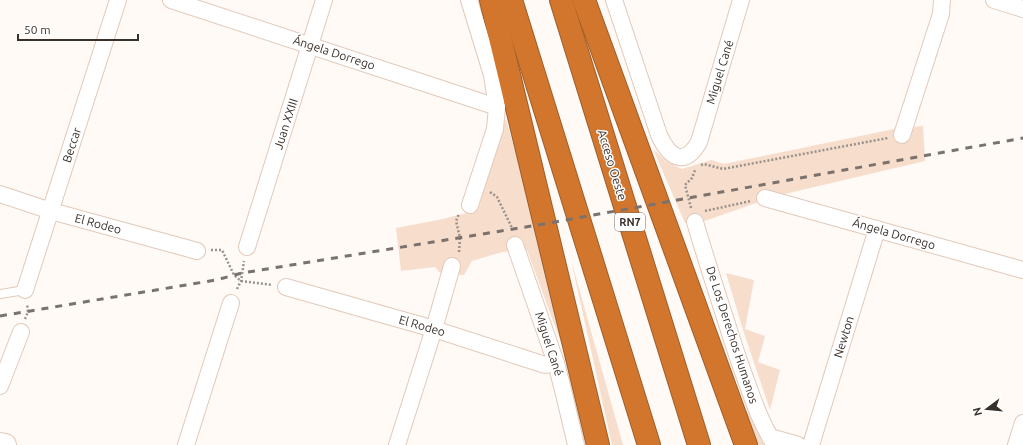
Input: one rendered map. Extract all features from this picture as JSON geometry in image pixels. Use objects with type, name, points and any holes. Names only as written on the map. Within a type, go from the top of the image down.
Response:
[{"type":"highway","points":[[491,0],[598,445]]},
{"type":"highway","points":[[510,0],[649,445]]},
{"type":"highway","name":"Acceso Oeste","points":[[561,0],[699,445]]},
{"type":"highway","points":[[584,0],[746,445]]},
{"type":"street","name":"Beccar","points":[[25,290],[118,0]]},
{"type":"street","name":"Ángela Dorrego","points":[[171,0],[497,107]]},
{"type":"street","name":"Juan XXIII","points":[[247,247],[311,46],[324,0]]},
{"type":"street","points":[[468,0],[492,75],[497,107],[495,128],[470,205]]},
{"type":"street","name":"Miguel Cané","points":[[614,0],[659,135],[669,151],[680,157],[688,156],[699,142],[741,0]]},
{"type":"street","points":[[902,135],[941,14],[942,0]]},
{"type":"street","points":[[994,0],[1023,9]]},
{"type":"street","name":"El Rodeo","points":[[0,194],[51,211],[197,251]]},
{"type":"street","name":"Ángela Dorrego","points":[[765,198],[1023,270]]},
{"type":"street","name":"De Los Derechos Humanos","points":[[694,218],[757,412],[772,441]]},
{"type":"street","name":"Newton","points":[[811,445],[877,229]]},
{"type":"street","name":"Miguel Cané","points":[[515,245],[556,364],[576,445]]},
{"type":"street","points":[[397,445],[434,329],[452,266]]},
{"type":"street","name":"El Rodeo","points":[[286,287],[434,329],[545,365],[556,364]]},
{"type":"street","points":[[186,445],[230,303]]},
{"type":"street","points":[[0,386],[21,332]]},
{"type":"street","points":[[1016,445],[1023,423]]},
{"type":"street","points":[[772,441],[798,445]]},
{"type":"street","points":[[0,444],[5,445]]},
{"type":"lane","points":[[0,294],[25,290]]},
{"type":"path","points":[[765,198],[694,218],[685,185],[692,178],[697,166],[704,164],[723,170],[902,135]]},
{"type":"path","points":[[477,183],[497,197],[513,229],[515,245]]},
{"type":"path","points":[[452,266],[458,253],[460,238],[456,221],[460,212],[470,205]]},
{"type":"path","points":[[230,303],[241,281],[247,247]]},
{"type":"path","points":[[197,251],[222,250],[234,275],[241,281],[286,287]]},
{"type":"path","points":[[21,332],[28,312],[25,290]]},
{"type":"shaded area","points":[[506,119],[534,219],[563,348],[527,250],[502,252],[472,261],[464,275],[441,274],[435,267],[401,271],[396,228],[443,219],[478,210]]},
{"type":"shaded area","points":[[923,126],[925,161],[776,196],[699,223],[685,223],[653,149],[666,161],[682,169],[711,160],[724,164],[899,128]]},
{"type":"shaded area","points":[[571,260],[623,445],[612,445]]},
{"type":"shaded area","points":[[726,273],[754,280],[745,329],[765,336],[758,362],[780,370],[770,410],[743,330]]},
{"type":"shaded area","points":[[744,409],[746,409],[765,445],[758,445]]},
{"type":"railway","points":[[0,316],[216,280],[242,273],[538,225],[1023,138]]}]
